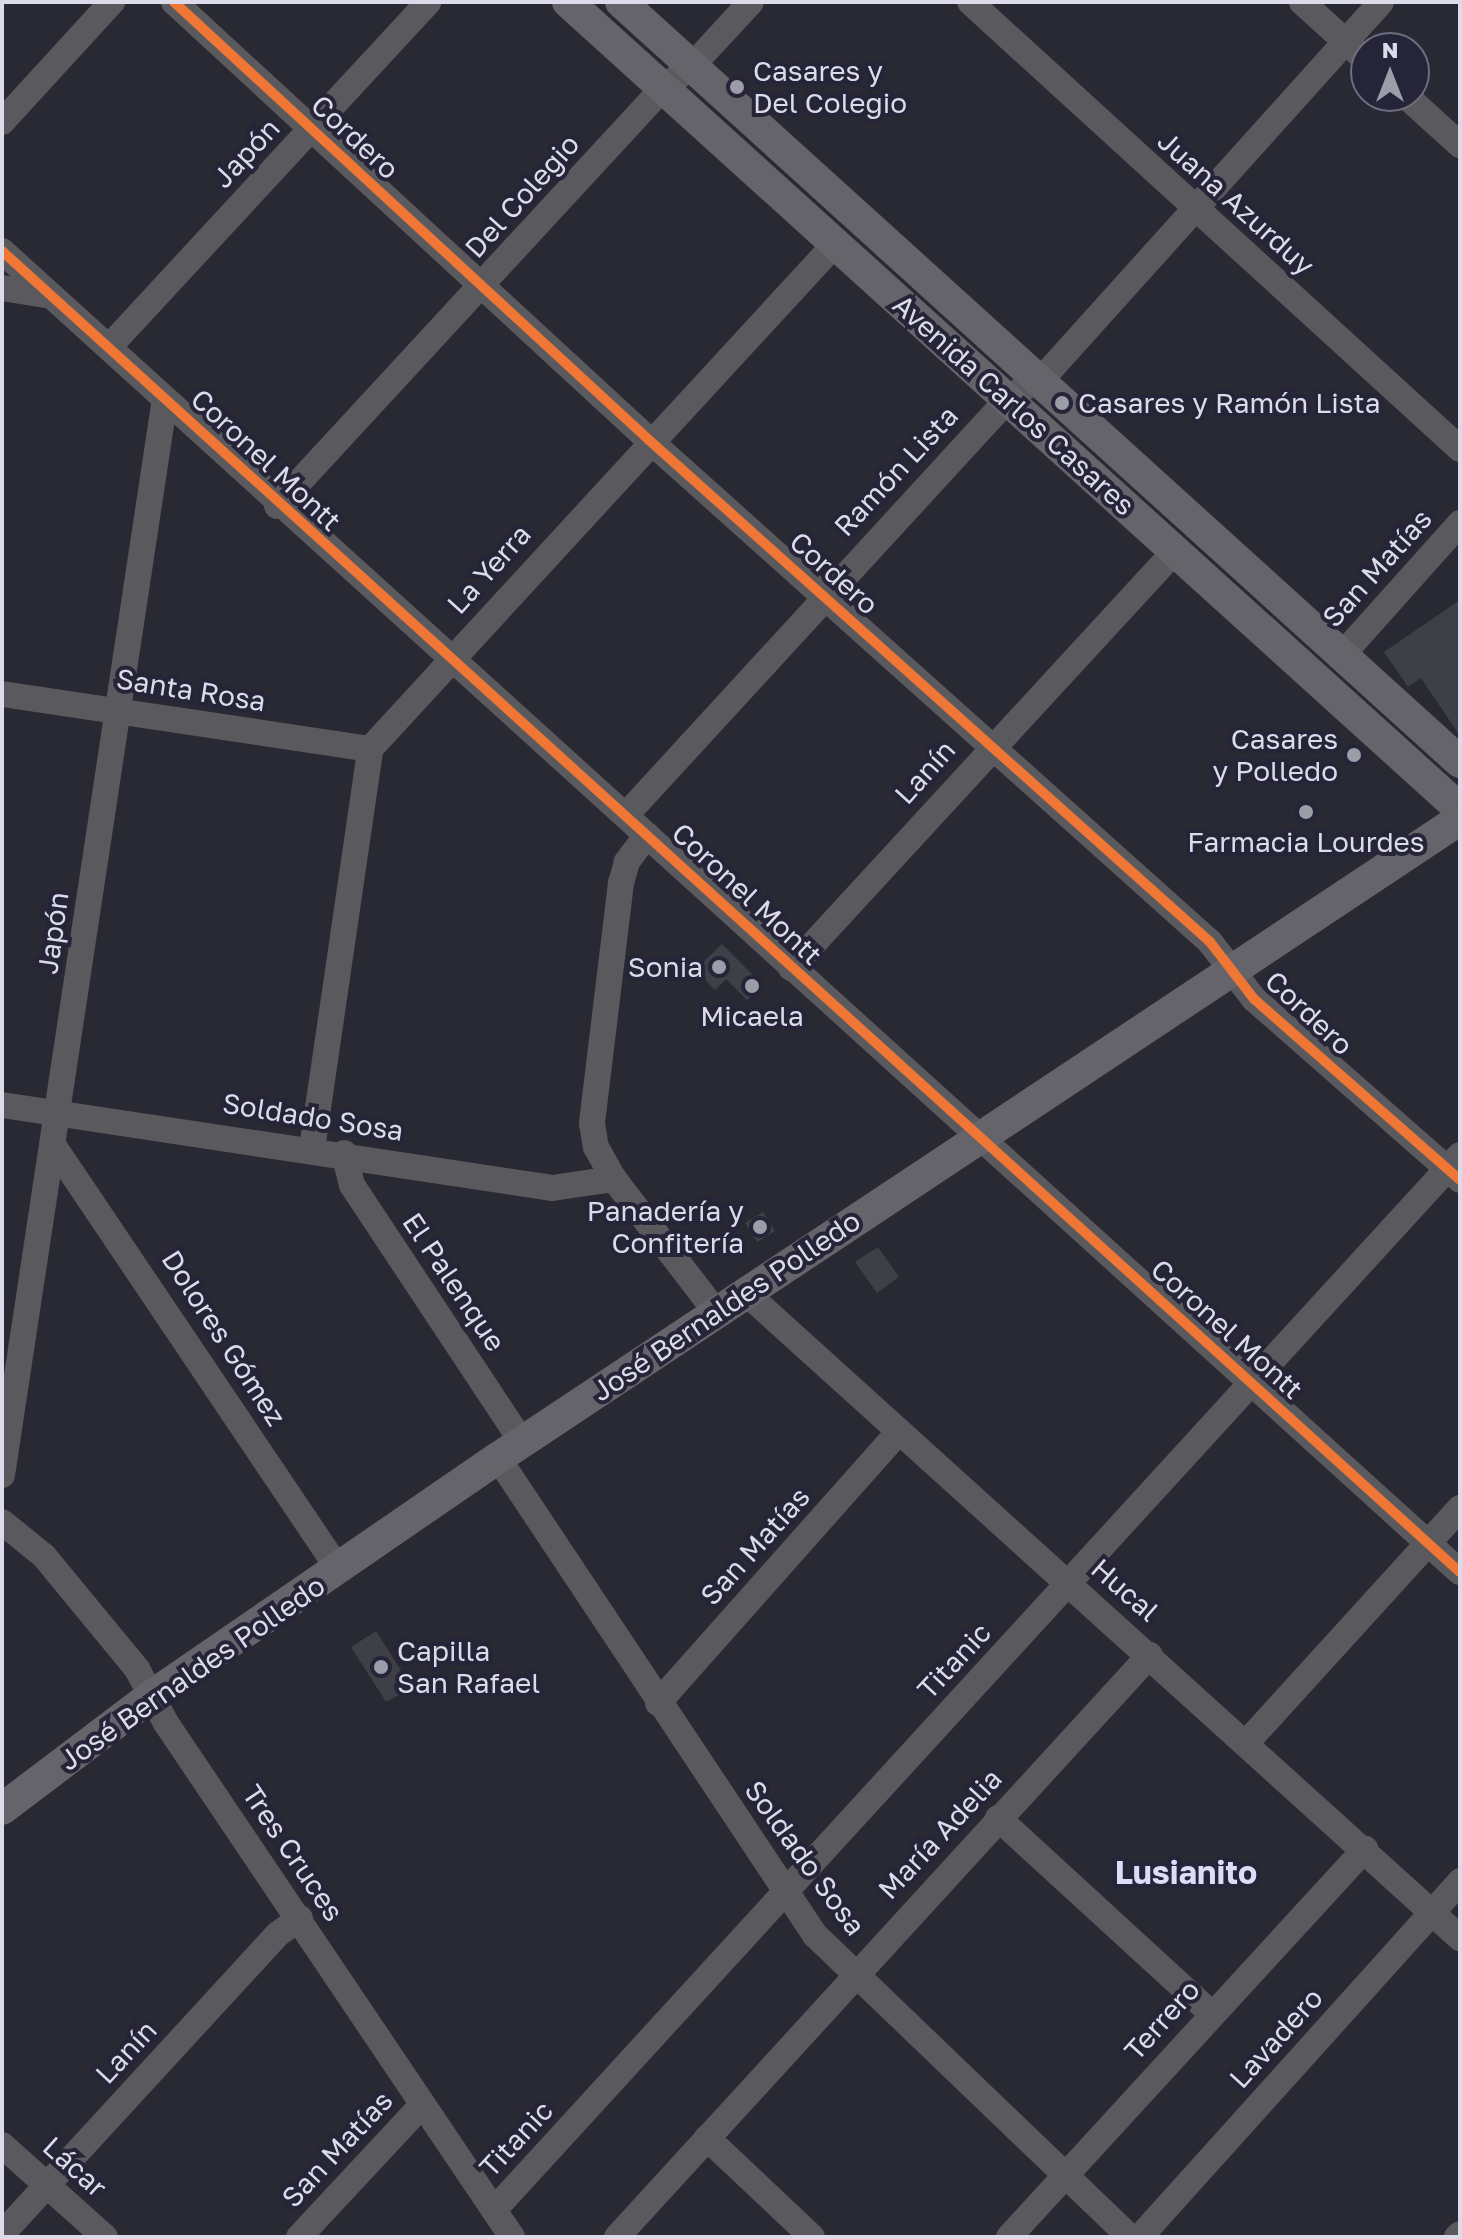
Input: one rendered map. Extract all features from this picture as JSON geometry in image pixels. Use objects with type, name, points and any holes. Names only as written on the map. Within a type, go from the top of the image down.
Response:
[{"type":"main road","name":"Avenida Carlos Casares","points":[[568,2],[1460,809]]},
{"type":"main road","name":"Avenida Carlos Casares","points":[[621,2],[1460,762]]},
{"type":"main road","name":"José Bernaldes Polledo","points":[[2,1809],[150,1697],[510,1450],[1460,819]]},
{"type":"street","points":[[2,122],[112,2]]},
{"type":"street","name":"Cordero","points":[[174,2],[649,440],[1210,942],[1254,999],[1456,1168]]},
{"type":"street","name":"Japón","points":[[109,347],[428,2]]},
{"type":"street","name":"Del Colegio","points":[[277,506],[663,88],[691,67],[751,2]]},
{"type":"street","name":"Juana Azurduy","points":[[970,2],[1460,449]]},
{"type":"street","points":[[1302,2],[1350,46]]},
{"type":"street","name":"Ramón Lista","points":[[626,815],[823,596],[1009,398],[1038,381],[1381,2]]},
{"type":"street","points":[[1424,112],[1460,145]]},
{"type":"street","name":"La Yerra","points":[[370,749],[649,440],[835,244]]},
{"type":"street","name":"Coronel Montt","points":[[2,251],[277,506],[626,815],[1460,1572]]},
{"type":"street","points":[[2,288],[46,295]]},
{"type":"street","name":"Japón","points":[[2,1475],[165,399]]},
{"type":"street","name":"San Matías","points":[[1342,655],[1460,523]]},
{"type":"street","name":"Lanín","points":[[791,968],[1175,551]]},
{"type":"street","name":"Santa Rosa","points":[[2,694],[370,749]]},
{"type":"street","points":[[312,1149],[370,749]]},
{"type":"street","points":[[647,835],[627,862],[621,883],[592,1123],[596,1147],[614,1179],[716,1312]]},
{"type":"street","name":"Soldado Sosa","points":[[2,1105],[344,1153],[552,1188],[614,1179]]},
{"type":"street","name":"Dolores Gómez","points":[[53,1145],[339,1570]]},
{"type":"street","name":"El Palenque","points":[[344,1153],[352,1185],[510,1450]]},
{"type":"street","name":"Titanic","points":[[494,2210],[1069,1583],[1456,1168]]},
{"type":"street","name":"Hucal","points":[[745,1292],[1248,1741],[1460,1938]]},
{"type":"street","name":"San Matías","points":[[658,1703],[899,1432]]},
{"type":"street","name":"Soldado Sosa","points":[[510,1450],[658,1703],[784,1894],[853,1976],[1130,2237]]},
{"type":"street","points":[[1248,1741],[1460,1508]]},
{"type":"street","name":"Tres Cruces","points":[[2,1522],[53,1567],[127,1656],[150,1697],[512,2237]]},
{"type":"street","name":"María Adelia","points":[[617,2237],[1150,1655]]},
{"type":"street","points":[[998,1818],[1211,2013]]},
{"type":"street","name":"Terrero","points":[[1009,2237],[1211,2013],[1365,1849]]},
{"type":"street","name":"Lavadero","points":[[1140,2237],[1460,1881]]},
{"type":"street","name":"Lanín","points":[[2,2234],[278,1934],[300,1918]]},
{"type":"street","name":"San Matías","points":[[299,2237],[422,2105]]},
{"type":"street","points":[[707,2138],[812,2237]]},
{"type":"street","name":"Lácar","points":[[2,2145],[105,2237]]},
{"type":"building","points":[[1460,600],[1460,736],[1421,678],[1408,687],[1384,652]]},
{"type":"building","name":"Sonia","points":[[722,944],[763,985],[747,1000],[726,979],[715,990],[695,970]]},
{"type":"building","name":"Panadería y Confitería","points":[[763,1212],[775,1231],[757,1242],[745,1223]]},
{"type":"building","points":[[878,1247],[899,1277],[877,1293],[855,1262]]},
{"type":"building","name":"Capilla San Rafael","points":[[376,1631],[412,1688],[386,1702],[351,1647]]},
{"type":"cycle path","points":[[174,2],[649,440],[1210,942],[1254,999],[1460,1180]]},
{"type":"cycle path","points":[[2,251],[1460,1572]]},
{"type":"place","name":"Casares y Del Colegio","points":[[737,87]]},
{"type":"place","name":"Casares y Ramón Lista","points":[[1062,403]]},
{"type":"place","name":"Casares y Polledo","points":[[1354,755]]},
{"type":"place","name":"Farmacia Lourdes","points":[[1306,812]]},
{"type":"place","name":"Sonia","points":[[719,967]]},
{"type":"place","name":"Micaela","points":[[752,986]]},
{"type":"place","name":"Panadería y Confitería","points":[[760,1227]]},
{"type":"place","name":"Capilla San Rafael","points":[[381,1667]]},
{"type":"district","name":"Lusianito","points":[[1186,1872]]}]
